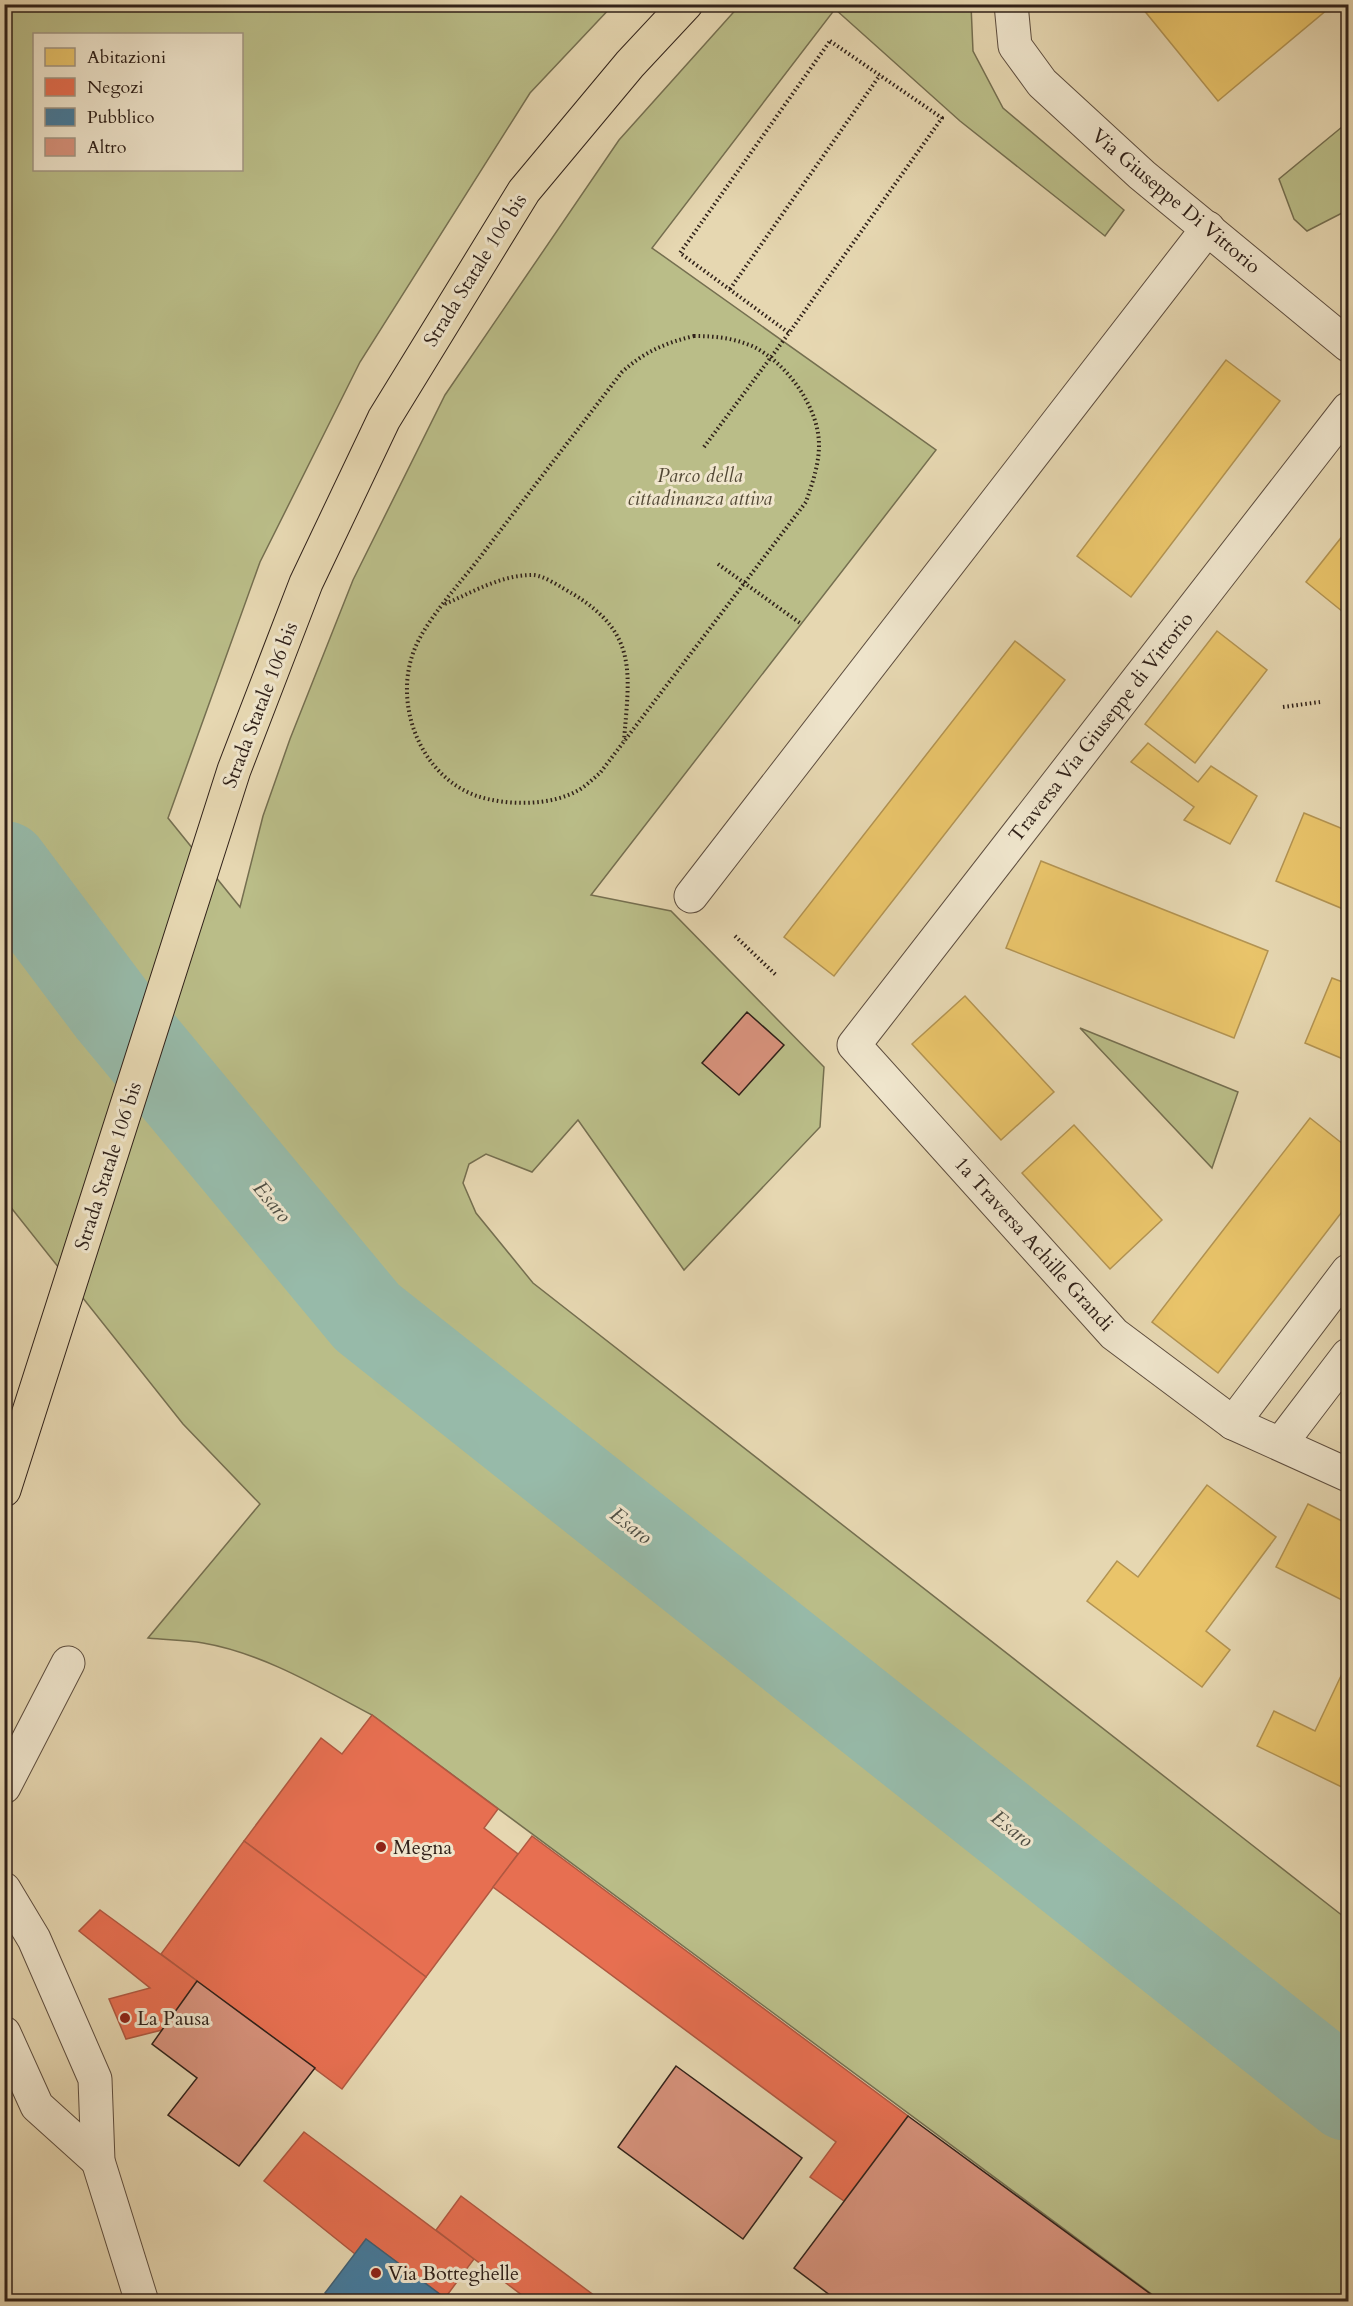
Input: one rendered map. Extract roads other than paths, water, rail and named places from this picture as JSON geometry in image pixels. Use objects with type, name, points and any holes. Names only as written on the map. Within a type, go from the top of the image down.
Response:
[{"type":"main road","name":"Strada Statale 106 bis","points":[[4,1490],[234,770],[306,583],[384,419],[525,191],[630,64],[686,4]]},
{"type":"street","name":"Via Giuseppe Di Vittorio","points":[[1011,4],[1015,46],[1042,83],[1142,175],[1348,345]]},
{"type":"street","points":[[691,896],[1208,228]]},
{"type":"street","name":"Traversa Via Giuseppe di Vittorio","points":[[854,1045],[1348,409]]},
{"type":"street","name":"1a Traversa Achille Grandi","points":[[854,1045],[1114,1334],[1233,1423],[1348,1475]]},
{"type":"street","points":[[1233,1423],[1348,1271]]},
{"type":"street","points":[[1281,1443],[1348,1354]]},
{"type":"street","points":[[4,1787],[15,1761],[68,1663]]},
{"type":"street","points":[[4,1889],[34,1939],[95,2079],[98,2161],[142,2301]]},
{"type":"street","points":[[4,2033],[37,2106],[98,2161]]},
{"type":"waterway","name":"Esaro","points":[[4,866],[112,1010],[367,1317],[1348,2096]]},
{"type":"place","name":"Megna","points":[[381,1847]]},
{"type":"place","name":"La Pausa","points":[[125,2018]]},
{"type":"place","name":"Via Botteghelle","points":[[376,2273]]},
{"type":"park label","name":"Parco della cittadinanza attiva","points":[[700,486]]}]
